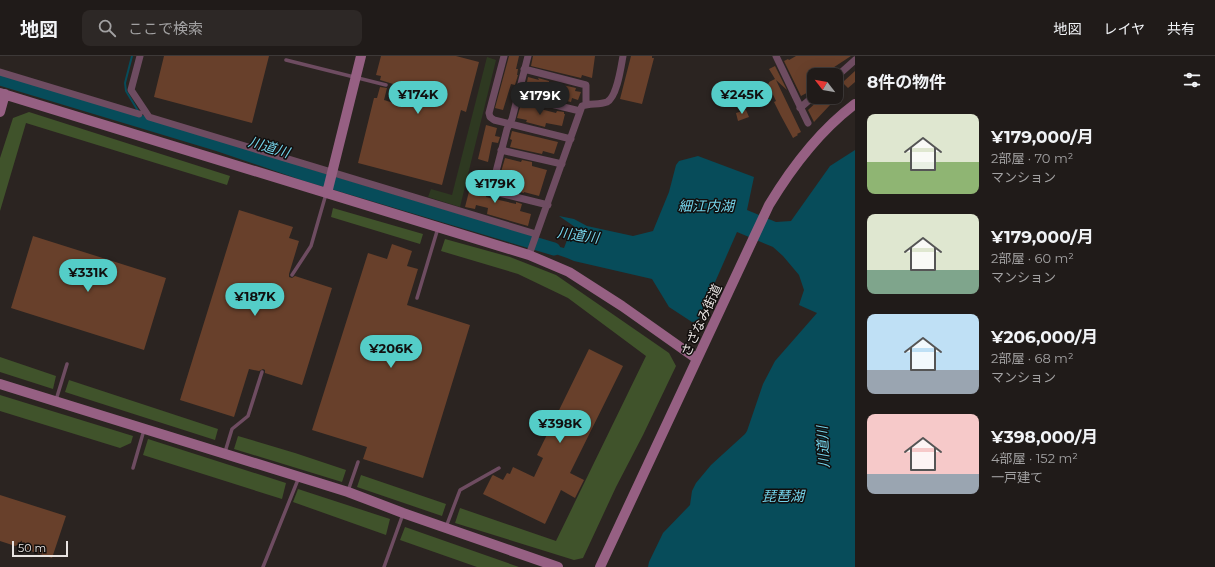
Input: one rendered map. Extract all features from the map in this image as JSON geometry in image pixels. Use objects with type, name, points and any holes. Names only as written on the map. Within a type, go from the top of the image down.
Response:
[{"type":"street","points":[[140,56],[132,90],[149,117],[536,236]]},
{"type":"street","points":[[327,190],[361,56]]},
{"type":"street","points":[[504,56],[489,113],[490,117],[494,120],[571,139]]},
{"type":"street","points":[[528,56],[518,96],[506,129],[491,191],[548,205]]},
{"type":"street","points":[[530,252],[582,106],[605,103],[612,97],[623,56]]},
{"type":"street","points":[[777,56],[808,123]]},
{"type":"street","points":[[843,70],[855,60]]},
{"type":"street","points":[[524,69],[586,85],[586,105]]},
{"type":"street","points":[[0,72],[139,114]]},
{"type":"street","points":[[0,112],[3,94],[327,190],[438,227],[530,252],[569,272],[622,306],[697,359]]},
{"type":"street","points":[[518,96],[580,111]]},
{"type":"street","points":[[800,108],[807,102]]},
{"type":"street","name":"さざなみ街道","points":[[600,567],[763,216],[788,174],[814,141],[844,112],[855,104]]},
{"type":"street","points":[[501,150],[562,164]]},
{"type":"street","points":[[0,384],[348,492],[403,513],[558,567]]},
{"type":"lane","points":[[286,60],[386,86]]},
{"type":"lane","points":[[292,276],[311,246],[327,190]]},
{"type":"lane","points":[[417,298],[438,227]]},
{"type":"lane","points":[[56,401],[67,364]]},
{"type":"lane","points":[[224,453],[232,429],[248,416],[262,372]]},
{"type":"lane","points":[[133,468],[144,429]]},
{"type":"lane","points":[[348,492],[358,462]]},
{"type":"lane","points":[[446,528],[460,490],[499,468]]},
{"type":"lane","points":[[263,567],[299,476]]},
{"type":"lane","points":[[384,567],[403,513]]},
{"type":"green space","points":[[487,57],[496,60],[460,207],[428,197],[431,189],[452,195]]},
{"type":"green space","points":[[29,112],[230,176],[227,185],[26,123],[0,211],[0,158],[13,118]]},
{"type":"green space","points":[[333,208],[423,234],[420,244],[331,217]]},
{"type":"green space","points":[[445,239],[510,257],[556,275],[669,353],[676,366],[616,487],[583,558],[574,560],[455,523],[460,508],[556,541],[646,356],[568,298],[518,274],[441,251]]},
{"type":"green space","points":[[0,357],[56,376],[53,389],[0,372]]},
{"type":"green space","points":[[69,380],[218,429],[215,440],[65,392]]},
{"type":"green space","points":[[0,395],[133,436],[131,443],[120,448],[0,411]]},
{"type":"green space","points":[[238,436],[346,470],[342,482],[234,449]]},
{"type":"green space","points":[[148,439],[286,483],[282,499],[143,455]]},
{"type":"green space","points":[[361,475],[446,504],[442,516],[357,487]]},
{"type":"green space","points":[[298,489],[390,519],[386,535],[293,502]]},
{"type":"green space","points":[[405,527],[519,567],[477,567],[400,540]]},
{"type":"water","name":"琵琶湖","points":[[855,150],[855,567],[648,567],[663,533],[690,505],[692,491],[696,483],[711,465],[747,431],[763,384],[775,361],[817,313],[799,305],[804,290],[799,275],[783,256],[773,247],[737,232],[698,321],[692,322],[669,307],[652,279],[574,261],[538,248],[539,242],[564,248],[569,235],[575,227],[559,216],[574,219],[587,226],[633,236],[653,231],[669,192],[676,165],[679,161],[698,156],[754,177],[747,210],[776,222],[791,221],[830,166]]},
{"type":"building","points":[[164,56],[269,56],[252,123],[154,97]]},
{"type":"building","points":[[381,56],[456,56],[479,62],[466,112],[461,110],[442,185],[358,163],[374,98],[377,98],[380,87],[387,88],[384,100],[400,105],[404,91],[402,91],[403,87],[380,80],[381,76],[376,75]]},
{"type":"building","points":[[509,56],[519,56],[516,69],[518,69],[518,75],[515,85],[511,84],[503,110],[495,108]]},
{"type":"building","points":[[533,56],[595,56],[592,78],[582,75],[581,78],[531,66]]},
{"type":"building","points":[[631,56],[652,56],[652,58],[654,58],[642,104],[620,99]]},
{"type":"building","points":[[796,56],[851,56],[833,68],[807,68],[807,93],[801,96],[784,61]]},
{"type":"building","points":[[775,66],[787,90],[776,80],[801,132],[793,138],[774,102],[776,101],[768,84],[775,79],[769,69]]},
{"type":"building","points":[[855,71],[855,82],[848,88],[843,83]]},
{"type":"building","points":[[528,77],[539,80],[538,78],[576,88],[575,91],[581,92],[578,100],[572,98],[571,102],[552,95],[551,99],[525,92]]},
{"type":"building","points":[[521,104],[556,113],[557,111],[564,112],[565,114],[562,126],[546,123],[545,127],[517,118]]},
{"type":"building","points":[[814,104],[830,105],[814,122],[808,110]]},
{"type":"building","points":[[746,110],[749,117],[738,121],[736,113]]},
{"type":"building","points":[[486,125],[497,128],[495,136],[500,137],[498,143],[492,142],[488,162],[478,159]]},
{"type":"building","points":[[512,131],[558,142],[554,154],[543,151],[542,154],[510,147]]},
{"type":"building","points":[[505,158],[521,162],[522,160],[532,162],[532,166],[547,170],[539,196],[497,186]]},
{"type":"building","points":[[473,176],[488,181],[486,197],[522,204],[520,211],[531,214],[528,226],[487,214],[488,208],[476,205],[475,209],[465,207]]},
{"type":"building","points":[[239,210],[293,227],[289,238],[299,241],[289,277],[292,278],[295,276],[332,288],[302,385],[265,373],[265,370],[263,369],[259,371],[249,369],[234,417],[180,400]]},
{"type":"building","points":[[33,236],[166,278],[144,350],[11,308]]},
{"type":"building","points":[[392,244],[412,251],[407,266],[418,269],[407,305],[470,325],[423,478],[363,459],[367,447],[312,430],[368,253],[387,259]]},
{"type":"building","points":[[589,349],[623,366],[570,473],[584,480],[575,498],[561,490],[545,524],[483,494],[493,475],[503,480],[507,473],[510,474],[513,467],[534,477],[543,458],[537,455]]},
{"type":"building","points":[[0,495],[66,516],[52,558],[0,541]]},
{"type":"waterway","points":[[132,56],[125,83],[126,91],[146,124]]},
{"type":"waterway","name":"川道川","points":[[0,79],[219,145],[307,175],[554,249]]},
{"type":"water label","name":"細江内湖","points":[[706,206]]}]
